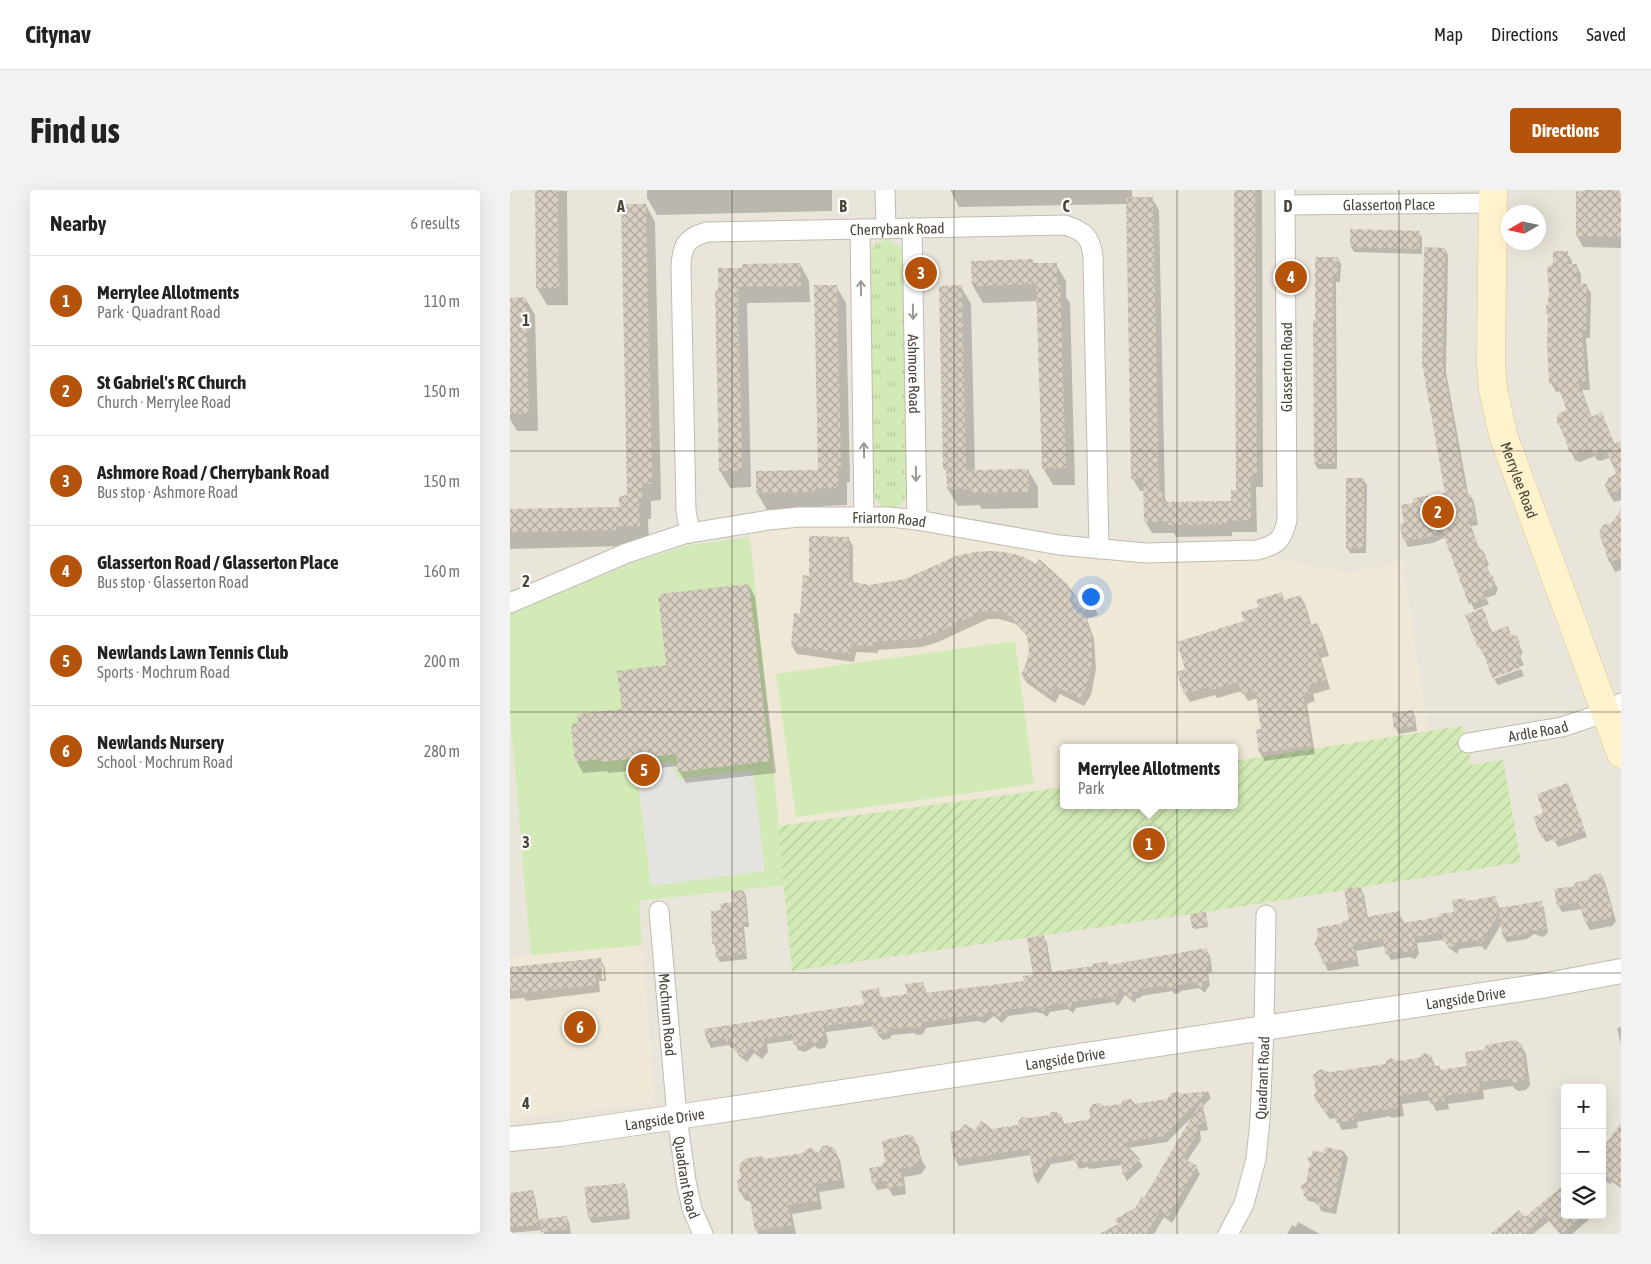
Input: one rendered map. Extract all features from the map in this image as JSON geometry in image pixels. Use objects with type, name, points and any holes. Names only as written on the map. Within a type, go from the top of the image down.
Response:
[{"type":"main road","name":"Merrylee Road","points":[[1493,197],[1491,363],[1492,389],[1498,421],[1518,478],[1613,707],[1621,754]]},
{"type":"street","points":[[885,190],[886,229]]},
{"type":"street","name":"Glasserton Place","points":[[1285,197],[1493,197]]},
{"type":"street","name":"Glasserton Road","points":[[1278,541],[1285,532],[1287,520],[1285,197]]},
{"type":"street","name":"Cherrybank Road","points":[[690,533],[686,511],[681,277],[684,245],[690,239],[698,234],[707,232],[1066,225],[1076,228],[1088,239],[1092,246],[1099,549]]},
{"type":"street","name":"Ashmore Road","points":[[912,228],[917,520]]},
{"type":"street","points":[[860,229],[864,516]]},
{"type":"street","name":"Friarton Road","points":[[510,603],[627,553],[690,533],[799,517],[864,516],[917,520],[1050,544],[1146,553],[1257,550],[1273,545],[1278,541]]},
{"type":"street","name":"Ardle Road","points":[[1468,743],[1562,727],[1613,707]]},
{"type":"street","name":"Mochrum Road","points":[[659,911],[677,1117]]},
{"type":"street","name":"Quadrant Road","points":[[1228,1234],[1244,1204],[1256,1159],[1260,1120],[1264,1028],[1266,915]]},
{"type":"street","name":"Langside Drive","points":[[510,1139],[560,1134],[677,1117],[1542,986],[1621,971]]},
{"type":"street","name":"Quadrant Road","points":[[677,1117],[692,1210],[703,1234]]},
{"type":"shaded area","points":[[510,190],[1621,190],[1621,1234],[510,1234]]},
{"type":"shaded area","points":[[799,517],[1015,538],[1257,550],[1276,558],[1350,573],[1402,561],[1429,732],[1238,760],[1238,744],[1060,744],[1060,788],[778,826],[750,523]]},
{"type":"shaded area","points":[[674,762],[676,779],[753,770],[765,871],[651,886],[636,767]]},
{"type":"shaded area","points":[[642,945],[655,1097],[651,1103],[510,1119],[510,957]]},
{"type":"green space","points":[[886,240],[898,245],[904,256],[907,499],[898,506],[892,507],[880,505],[873,494],[868,256],[875,244]]},
{"type":"green space","points":[[750,537],[785,885],[639,901],[642,945],[531,955],[510,713],[510,614],[635,562],[690,545]]},
{"type":"green space","points":[[1015,641],[1034,784],[796,817],[776,674]]},
{"type":"green space","points":[[1463,726],[1471,765],[1503,760],[1521,862],[1206,912],[792,971],[778,826],[1060,788],[1060,809],[1238,809],[1238,760]]},
{"type":"building","points":[[535,190],[558,190],[559,288],[536,288]]},
{"type":"building","points":[[1234,190],[1255,190],[1257,475],[1250,476],[1251,520],[1226,521],[1226,524],[1168,525],[1168,521],[1144,522],[1143,479],[1131,479],[1126,197],[1153,197],[1159,491],[1163,491],[1163,502],[1231,501],[1231,490],[1236,490]]},
{"type":"building","points":[[1589,190],[1621,190],[1621,237],[1576,236],[1576,191],[1589,192]]},
{"type":"building","points":[[621,204],[646,204],[652,484],[642,484],[642,502],[639,502],[640,526],[616,526],[616,530],[510,532],[510,509],[619,507],[619,496],[627,495]]},
{"type":"building","points":[[1350,229],[1420,231],[1419,249],[1350,247]]},
{"type":"building","points":[[1424,247],[1445,248],[1443,364],[1465,490],[1467,489],[1468,495],[1471,494],[1475,519],[1468,520],[1479,548],[1484,552],[1486,558],[1484,560],[1495,582],[1491,589],[1484,591],[1487,598],[1469,605],[1442,531],[1429,537],[1403,541],[1400,524],[1404,523],[1401,505],[1413,503],[1413,498],[1445,493],[1422,363]]},
{"type":"building","points":[[1553,251],[1568,251],[1568,264],[1577,264],[1577,283],[1587,284],[1586,330],[1582,330],[1586,381],[1578,382],[1591,417],[1602,412],[1614,444],[1621,441],[1621,490],[1608,494],[1605,485],[1609,477],[1616,474],[1606,449],[1595,453],[1590,451],[1589,448],[1574,454],[1569,451],[1561,426],[1558,425],[1556,419],[1559,413],[1567,410],[1556,383],[1549,384],[1548,315],[1546,312],[1549,291],[1547,268],[1553,263]]},
{"type":"building","points":[[1315,257],[1338,257],[1338,277],[1333,276],[1335,464],[1314,464],[1313,320],[1315,320]]},
{"type":"building","points":[[1033,259],[1033,263],[1057,263],[1057,285],[1060,285],[1066,468],[1042,469],[1036,284],[972,286],[971,261]]},
{"type":"building","points":[[800,263],[801,286],[738,287],[742,471],[719,471],[715,290],[718,290],[718,268],[742,268],[742,264]]},
{"type":"building","points":[[814,285],[837,285],[841,466],[838,466],[838,488],[814,489],[814,492],[756,493],[756,471],[818,470]]},
{"type":"building","points":[[962,285],[966,470],[1029,469],[1029,492],[971,493],[971,489],[947,490],[946,468],[943,468],[939,286]]},
{"type":"building","points":[[526,297],[529,414],[510,414],[510,298]]},
{"type":"building","points":[[1346,478],[1364,478],[1364,548],[1346,548]]},
{"type":"building","points":[[1621,510],[1621,558],[1609,562],[1599,533],[1603,525],[1611,523]]},
{"type":"building","points":[[809,536],[849,537],[849,581],[869,585],[905,579],[956,556],[975,552],[1004,552],[1022,556],[1036,564],[1039,559],[1067,584],[1078,599],[1088,592],[1095,606],[1083,611],[1090,630],[1092,644],[1092,660],[1087,686],[1080,698],[1055,686],[1051,695],[1021,675],[1029,650],[1027,636],[1010,616],[994,611],[983,611],[934,634],[917,639],[874,642],[875,646],[851,645],[850,654],[791,646],[794,613],[800,614],[803,575],[809,576]]},
{"type":"building","points":[[749,584],[770,761],[678,772],[676,754],[600,762],[600,759],[575,762],[571,724],[578,723],[577,714],[622,709],[617,671],[666,665],[658,594]]},
{"type":"building","points":[[1282,592],[1284,600],[1301,595],[1310,625],[1318,623],[1325,647],[1317,649],[1326,680],[1309,685],[1311,693],[1303,695],[1311,746],[1259,753],[1256,729],[1261,729],[1255,690],[1242,694],[1238,682],[1211,690],[1210,687],[1184,694],[1177,672],[1185,669],[1177,642],[1244,621],[1241,612],[1259,607],[1256,600]]},
{"type":"building","points":[[1483,608],[1492,632],[1508,626],[1511,635],[1517,636],[1520,644],[1517,647],[1521,658],[1517,659],[1520,668],[1492,678],[1481,647],[1478,648],[1465,615]]},
{"type":"building","points":[[1413,710],[1415,726],[1394,729],[1392,713]]},
{"type":"building","points":[[1568,783],[1585,831],[1554,842],[1551,834],[1541,837],[1533,817],[1543,813],[1537,794]]},
{"type":"building","points":[[1601,873],[1613,913],[1608,919],[1585,923],[1579,902],[1557,906],[1554,889],[1575,886],[1574,883],[1590,879],[1589,876]]},
{"type":"building","points":[[1361,887],[1366,917],[1400,911],[1402,923],[1439,917],[1439,914],[1454,912],[1452,900],[1466,898],[1466,901],[1496,896],[1498,915],[1481,944],[1476,940],[1455,943],[1452,948],[1443,941],[1442,933],[1414,937],[1416,947],[1411,952],[1407,953],[1404,951],[1385,954],[1383,939],[1353,944],[1356,959],[1323,964],[1318,948],[1314,944],[1318,935],[1317,928],[1349,920],[1344,889]]},
{"type":"building","points":[[744,890],[747,922],[742,922],[745,954],[716,957],[715,945],[712,943],[711,911],[721,910],[720,904],[732,902],[731,891]]},
{"type":"building","points":[[1542,901],[1546,928],[1540,932],[1531,929],[1524,934],[1503,937],[1498,908]]},
{"type":"building","points":[[1206,912],[1208,925],[1192,928],[1190,914]]},
{"type":"building","points":[[1044,935],[1050,972],[1093,966],[1092,964],[1108,961],[1108,965],[1207,948],[1209,966],[1206,967],[1208,980],[1204,981],[1201,988],[1195,982],[1178,985],[1176,988],[1170,988],[1167,985],[1138,990],[1138,992],[1134,992],[1131,998],[1121,989],[1114,1001],[1110,996],[1073,1002],[1070,1008],[1064,1003],[1046,1006],[1043,1012],[1038,1007],[1034,1008],[1033,1006],[1005,1010],[998,1018],[990,1010],[981,1017],[973,1015],[923,1022],[920,1028],[889,1029],[886,1033],[879,1034],[873,1029],[871,1020],[824,1026],[825,1035],[821,1042],[814,1043],[811,1041],[801,1046],[793,1044],[792,1034],[764,1038],[765,1045],[759,1054],[750,1047],[743,1057],[734,1050],[733,1041],[726,1042],[726,1039],[707,1042],[704,1029],[864,1004],[861,991],[879,988],[880,998],[907,994],[905,984],[923,982],[925,993],[1024,981],[1023,976],[1033,975],[1027,938]]},
{"type":"building","points":[[601,958],[602,973],[595,973],[596,985],[520,993],[520,990],[510,991],[510,967]]},
{"type":"building","points":[[1515,1040],[1522,1044],[1526,1076],[1522,1082],[1512,1083],[1506,1079],[1479,1082],[1480,1091],[1444,1096],[1445,1101],[1430,1104],[1428,1091],[1398,1096],[1400,1108],[1353,1114],[1354,1120],[1336,1123],[1334,1110],[1324,1112],[1323,1106],[1315,1100],[1314,1095],[1316,1092],[1313,1075],[1321,1069],[1329,1072],[1347,1070],[1385,1064],[1387,1060],[1392,1058],[1398,1061],[1418,1058],[1425,1053],[1432,1056],[1434,1066],[1440,1065],[1440,1070],[1467,1066],[1465,1052],[1483,1050],[1486,1045]]},
{"type":"building","points":[[1209,1091],[1163,1136],[1124,1142],[1140,1159],[1123,1176],[1120,1159],[1074,1163],[1073,1154],[1048,1158],[1034,1179],[1029,1149],[954,1160],[950,1132],[960,1130],[965,1124],[975,1130],[981,1121],[991,1129],[1018,1125],[1022,1117],[1030,1118],[1056,1112],[1062,1115],[1063,1124],[1090,1119],[1089,1111],[1092,1104],[1101,1103],[1104,1106],[1121,1104],[1123,1100],[1131,1099],[1135,1104],[1167,1099],[1171,1093],[1178,1092],[1181,1094]]},
{"type":"building","points":[[1202,1100],[1205,1123],[1197,1125],[1198,1133],[1182,1157],[1197,1166],[1168,1217],[1160,1212],[1146,1234],[1099,1234],[1118,1224],[1115,1219],[1135,1208],[1142,1197],[1144,1198]]},
{"type":"building","points":[[1621,1123],[1621,1186],[1606,1175],[1606,1144]]},
{"type":"building","points":[[909,1134],[915,1138],[918,1154],[922,1158],[916,1166],[900,1169],[903,1186],[887,1188],[886,1181],[872,1183],[869,1168],[883,1166],[885,1162],[882,1141]]},
{"type":"building","points":[[829,1145],[836,1150],[841,1180],[815,1184],[818,1201],[788,1205],[792,1225],[755,1231],[749,1194],[739,1192],[737,1181],[741,1178],[739,1165],[744,1159],[761,1156],[765,1159],[803,1153],[806,1149],[812,1148],[818,1153],[823,1146]]},
{"type":"building","points":[[1325,1147],[1344,1151],[1333,1209],[1316,1205],[1318,1198],[1303,1196],[1304,1192],[1300,1186],[1306,1182],[1310,1163],[1307,1158],[1312,1155],[1313,1150],[1324,1153]]},
{"type":"building","points":[[625,1183],[628,1214],[588,1218],[584,1187]]},
{"type":"building","points":[[1561,1187],[1561,1219],[1579,1219],[1563,1233],[1561,1231],[1559,1233],[1545,1217],[1524,1234],[1490,1234],[1519,1210],[1525,1217]]},
{"type":"building","points":[[533,1190],[538,1225],[510,1227],[510,1193]]},
{"type":"building","points":[[567,1216],[568,1229],[541,1232],[540,1219]]},
{"type":"place","name":"Ashmore Road / Cherrybank Road","points":[[921,273]]},
{"type":"place","name":"Glasserton Road / Glasserton Place","points":[[1291,277]]},
{"type":"place","name":"St Gabriel's RC Church","points":[[1438,512]]},
{"type":"place","name":"Newlands Lawn Tennis Club","points":[[644,770]]},
{"type":"place","name":"Merrylee Allotments","points":[[1149,844]]},
{"type":"place","name":"Newlands Nursery","points":[[580,1027]]}]
